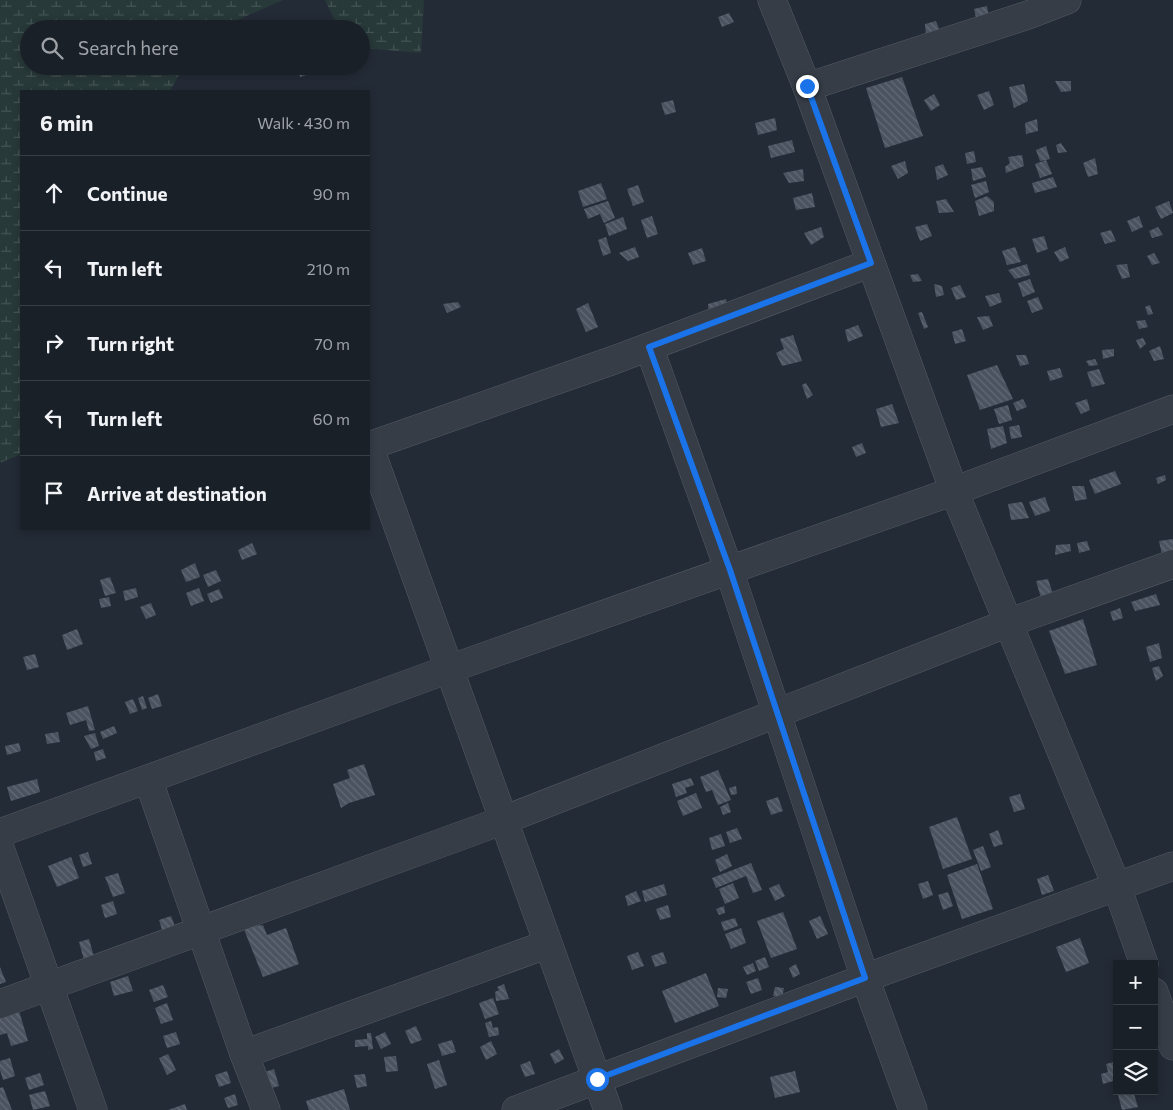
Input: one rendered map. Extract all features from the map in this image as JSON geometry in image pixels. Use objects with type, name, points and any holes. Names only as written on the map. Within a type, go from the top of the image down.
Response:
[{"type":"street","points":[[772,0],[807,86],[954,491],[1117,887],[1143,960]]},
{"type":"street","points":[[807,86],[1028,15],[1068,0]]},
{"type":"street","points":[[370,446],[649,347],[871,263]]},
{"type":"street","points":[[649,347],[730,570],[865,978],[913,1110]]},
{"type":"street","points":[[0,833],[449,669],[954,491],[1173,409]]},
{"type":"street","points":[[370,449],[608,1110]]},
{"type":"street","points":[[0,1004],[504,820],[777,715],[1008,623],[1173,564]]},
{"type":"street","points":[[148,779],[244,1054],[266,1110]]},
{"type":"street","points":[[0,848],[93,1110]]},
{"type":"street","points":[[516,1110],[865,978],[1173,866]]},
{"type":"street","points":[[244,1054],[548,944]]},
{"type":"street","points":[[1158,1002],[1170,1031]]},
{"type":"green space","points":[[0,0],[283,0],[237,20],[20,20],[20,75],[179,75],[171,90],[20,90],[20,454],[0,463]]},
{"type":"green space","points":[[325,0],[424,0],[421,53],[370,49],[370,20],[335,20]]},
{"type":"building","points":[[987,6],[989,19],[977,22],[974,9]]},
{"type":"building","points":[[729,13],[734,22],[722,27],[718,17]]},
{"type":"building","points":[[936,21],[941,34],[926,37],[925,24]]},
{"type":"building","points":[[902,77],[923,136],[885,148],[866,88]]},
{"type":"building","points":[[1055,81],[1071,81],[1071,91],[1061,92]]},
{"type":"building","points":[[1024,84],[1028,101],[1014,108],[1009,87]]},
{"type":"building","points":[[989,91],[994,105],[984,110],[977,95]]},
{"type":"building","points":[[934,94],[940,105],[931,111],[924,100]]},
{"type":"building","points":[[673,100],[676,112],[665,115],[661,103]]},
{"type":"building","points":[[775,118],[777,130],[758,135],[755,123]]},
{"type":"building","points":[[1037,119],[1038,131],[1026,134],[1025,123]]},
{"type":"building","points":[[792,140],[795,152],[771,158],[768,146]]},
{"type":"building","points":[[1061,143],[1067,152],[1058,153],[1056,145]]},
{"type":"building","points":[[1046,146],[1050,159],[1040,161],[1036,150]]},
{"type":"building","points":[[974,151],[976,162],[967,164],[965,153]]},
{"type":"building","points":[[1022,155],[1024,166],[1006,173],[1005,167],[1010,163],[1008,157]]},
{"type":"building","points":[[1095,158],[1098,174],[1088,177],[1083,163]]},
{"type":"building","points":[[1046,160],[1052,174],[1040,178],[1035,164]]},
{"type":"building","points":[[905,161],[908,173],[898,179],[891,166]]},
{"type":"building","points":[[943,164],[948,175],[937,180],[935,167]]},
{"type":"building","points":[[982,167],[986,177],[973,181],[971,169]]},
{"type":"building","points":[[803,169],[804,181],[789,183],[783,173]]},
{"type":"building","points":[[1053,177],[1057,187],[1035,193],[1032,183]]},
{"type":"building","points":[[986,181],[989,192],[975,198],[971,185]]},
{"type":"building","points":[[601,183],[607,199],[583,207],[578,191]]},
{"type":"building","points":[[638,185],[644,202],[633,206],[627,189]]},
{"type":"building","points":[[812,193],[815,207],[796,210],[793,198]]},
{"type":"building","points":[[987,196],[994,202],[994,211],[979,216],[975,201]]},
{"type":"building","points":[[946,199],[954,212],[939,213],[936,201]]},
{"type":"building","points":[[608,201],[615,218],[604,223],[600,214],[588,219],[584,209]]},
{"type":"building","points":[[1169,201],[1173,213],[1161,219],[1155,207]]},
{"type":"building","points":[[652,216],[658,234],[647,238],[641,220]]},
{"type":"building","points":[[1139,216],[1143,227],[1132,232],[1127,221]]},
{"type":"building","points":[[623,217],[627,229],[609,236],[605,224]]},
{"type":"building","points":[[927,224],[932,236],[920,241],[915,227]]},
{"type":"building","points":[[821,227],[824,237],[811,245],[804,233]]},
{"type":"building","points":[[1158,227],[1163,235],[1152,238],[1149,231]]},
{"type":"building","points":[[1111,230],[1116,241],[1105,244],[1100,233]]},
{"type":"building","points":[[1044,236],[1048,249],[1037,253],[1032,239]]},
{"type":"building","points":[[606,237],[611,253],[603,256],[598,240]]},
{"type":"building","points":[[635,247],[639,257],[628,261],[619,253]]},
{"type":"building","points":[[1015,247],[1021,262],[1007,265],[1002,251]]},
{"type":"building","points":[[1065,247],[1069,258],[1060,262],[1054,252]]},
{"type":"building","points":[[702,248],[706,261],[693,265],[688,253]]},
{"type":"building","points":[[1154,253],[1160,263],[1152,265],[1147,256]]},
{"type":"building","points":[[1027,264],[1030,275],[1015,279],[1008,270]]},
{"type":"building","points":[[1127,264],[1130,277],[1122,279],[1116,265]]},
{"type":"building","points":[[918,274],[922,281],[913,282],[910,275]]},
{"type":"building","points":[[1030,279],[1035,292],[1023,297],[1018,283]]},
{"type":"building","points":[[934,284],[942,286],[944,295],[936,297]]},
{"type":"building","points":[[960,285],[966,297],[956,300],[951,288]]},
{"type":"building","points":[[999,293],[1002,302],[990,307],[985,296]]},
{"type":"building","points":[[1038,297],[1043,309],[1032,313],[1027,301]]},
{"type":"building","points":[[726,299],[728,310],[709,316],[708,304]]},
{"type":"building","points":[[458,302],[461,307],[447,313],[443,304]]},
{"type":"building","points":[[588,303],[598,327],[586,332],[576,309]]},
{"type":"building","points":[[1150,305],[1153,314],[1148,315],[1145,307]]},
{"type":"building","points":[[922,312],[928,327],[924,329],[918,313]]},
{"type":"building","points":[[989,316],[993,326],[983,330],[977,317]]},
{"type":"building","points":[[1145,320],[1148,327],[1139,329],[1136,321]]},
{"type":"building","points":[[858,325],[863,336],[848,342],[845,330]]},
{"type":"building","points":[[962,329],[966,341],[955,344],[952,332]]},
{"type":"building","points":[[793,335],[802,361],[782,366],[776,353],[784,349],[780,339]]},
{"type":"building","points":[[1143,338],[1146,344],[1140,349],[1136,340]]},
{"type":"building","points":[[1160,346],[1164,359],[1154,361],[1149,351]]},
{"type":"building","points":[[1114,349],[1114,356],[1103,359],[1102,350]]},
{"type":"building","points":[[1016,355],[1026,355],[1029,364],[1020,366]]},
{"type":"building","points":[[1095,359],[1098,365],[1089,366],[1086,361]]},
{"type":"building","points":[[997,365],[1013,399],[980,410],[967,375]]},
{"type":"building","points":[[1060,368],[1063,377],[1050,381],[1047,371]]},
{"type":"building","points":[[1099,369],[1105,384],[1092,387],[1087,372]]},
{"type":"building","points":[[806,383],[813,395],[807,399],[802,385]]},
{"type":"building","points":[[1023,399],[1027,407],[1017,411],[1013,403]]},
{"type":"building","points":[[1087,399],[1090,410],[1081,414],[1075,403]]},
{"type":"building","points":[[892,404],[899,423],[881,427],[876,409]]},
{"type":"building","points":[[1008,405],[1012,420],[999,424],[994,409]]},
{"type":"building","points":[[1019,425],[1022,437],[1011,439],[1009,427]]},
{"type":"building","points":[[1003,426],[1007,443],[991,449],[987,429]]},
{"type":"building","points":[[862,443],[866,453],[856,457],[852,447]]},
{"type":"building","points":[[1115,471],[1121,484],[1095,494],[1089,480]]},
{"type":"building","points":[[1165,475],[1166,480],[1158,484],[1156,478]]},
{"type":"building","points":[[1072,486],[1084,486],[1087,499],[1075,501]]},
{"type":"building","points":[[1045,497],[1050,511],[1035,516],[1029,502]]},
{"type":"building","points":[[1022,502],[1029,518],[1011,520],[1008,504]]},
{"type":"building","points":[[1173,539],[1173,552],[1162,555],[1159,541]]},
{"type":"building","points":[[1087,541],[1090,550],[1079,553],[1077,543]]},
{"type":"building","points":[[252,543],[257,554],[242,560],[238,550]]},
{"type":"building","points":[[1070,544],[1071,551],[1055,555],[1056,545]]},
{"type":"building","points":[[195,563],[200,577],[186,582],[181,570]]},
{"type":"building","points":[[216,570],[221,581],[208,587],[203,575]]},
{"type":"building","points":[[110,577],[116,593],[105,596],[100,580]]},
{"type":"building","points":[[1048,579],[1053,594],[1041,598],[1036,581]]},
{"type":"building","points":[[136,588],[138,597],[125,601],[123,591]]},
{"type":"building","points":[[199,588],[204,601],[191,606],[186,593]]},
{"type":"building","points":[[219,589],[223,598],[211,603],[207,594]]},
{"type":"building","points":[[1156,594],[1160,605],[1135,611],[1131,602]]},
{"type":"building","points":[[109,597],[111,606],[101,608],[99,599]]},
{"type":"building","points":[[151,603],[156,615],[146,619],[140,607]]},
{"type":"building","points":[[1120,608],[1123,618],[1113,621],[1110,612]]},
{"type":"building","points":[[1083,619],[1097,665],[1065,674],[1049,631]]},
{"type":"building","points":[[77,629],[83,644],[67,650],[62,635]]},
{"type":"building","points":[[1159,643],[1162,658],[1150,662],[1146,647]]},
{"type":"building","points":[[35,654],[39,667],[27,670],[23,657]]},
{"type":"building","points":[[1159,666],[1163,676],[1156,681],[1152,668]]},
{"type":"building","points":[[158,694],[162,706],[152,709],[148,698]]},
{"type":"building","points":[[143,696],[147,708],[142,710],[138,698]]},
{"type":"building","points":[[133,699],[138,711],[130,714],[125,702]]},
{"type":"building","points":[[88,706],[95,730],[89,731],[86,720],[70,725],[66,713]]},
{"type":"building","points":[[114,726],[117,733],[103,739],[100,732]]},
{"type":"building","points":[[58,732],[60,742],[47,744],[45,734]]},
{"type":"building","points":[[95,733],[99,746],[91,749],[84,736]]},
{"type":"building","points":[[19,743],[21,751],[7,755],[5,746]]},
{"type":"building","points":[[103,749],[106,758],[96,761],[94,752]]},
{"type":"building","points":[[364,764],[375,795],[349,803],[341,808],[333,784],[350,778],[347,770]]},
{"type":"building","points":[[718,770],[731,800],[718,805],[712,790],[706,792],[700,777]]},
{"type":"building","points":[[691,778],[694,785],[685,788],[687,793],[676,797],[672,784]]},
{"type":"building","points":[[37,779],[40,792],[11,801],[7,787]]},
{"type":"building","points":[[736,786],[737,794],[731,795],[729,788]]},
{"type":"building","points":[[696,793],[702,808],[683,816],[677,801]]},
{"type":"building","points":[[1020,794],[1025,809],[1014,812],[1009,797]]},
{"type":"building","points":[[778,797],[783,811],[771,815],[766,801]]},
{"type":"building","points":[[728,803],[731,812],[723,815],[720,807]]},
{"type":"building","points":[[957,817],[972,859],[943,869],[929,827]]},
{"type":"building","points":[[737,828],[742,839],[730,843],[726,832]]},
{"type":"building","points":[[998,830],[1003,844],[994,847],[989,834]]},
{"type":"building","points":[[721,834],[725,846],[712,850],[709,838]]},
{"type":"building","points":[[983,846],[991,867],[981,871],[973,850]]},
{"type":"building","points":[[88,852],[92,864],[83,867],[79,855]]},
{"type":"building","points":[[727,854],[732,866],[720,872],[715,860]]},
{"type":"building","points":[[71,857],[79,878],[57,887],[48,866]]},
{"type":"building","points":[[751,863],[762,890],[753,893],[746,876],[716,888],[712,878]]},
{"type":"building","points":[[977,864],[993,909],[962,919],[947,875]]},
{"type":"building","points":[[118,873],[125,893],[113,897],[105,877]]},
{"type":"building","points":[[1048,875],[1054,891],[1042,895],[1037,879]]},
{"type":"building","points":[[928,881],[933,895],[923,899],[918,884]]},
{"type":"building","points":[[733,883],[739,898],[725,904],[719,889]]},
{"type":"building","points":[[664,884],[667,895],[645,902],[642,891]]},
{"type":"building","points":[[779,884],[785,896],[775,901],[769,888]]},
{"type":"building","points":[[636,891],[641,901],[628,906],[625,896]]},
{"type":"building","points":[[948,892],[953,906],[943,910],[938,895]]},
{"type":"building","points":[[113,901],[117,914],[105,918],[101,905]]},
{"type":"building","points":[[668,905],[671,917],[660,920],[656,909]]},
{"type":"building","points":[[724,906],[725,913],[719,915],[716,909]]},
{"type":"building","points":[[783,912],[797,949],[771,958],[757,921]]},
{"type":"building","points":[[171,916],[176,929],[163,933],[159,920]]},
{"type":"building","points":[[820,916],[828,934],[817,939],[809,921]]},
{"type":"building","points":[[735,918],[738,926],[724,931],[721,922]]},
{"type":"building","points":[[263,925],[267,935],[286,928],[299,964],[263,977],[243,927]]},
{"type":"building","points":[[741,928],[746,943],[731,949],[725,934]]},
{"type":"building","points":[[1080,938],[1089,963],[1066,972],[1056,947]]},
{"type":"building","points":[[89,939],[94,957],[84,960],[79,942]]},
{"type":"building","points":[[638,952],[644,966],[632,970],[627,956]]},
{"type":"building","points":[[663,952],[667,963],[655,967],[651,956]]},
{"type":"building","points":[[765,957],[769,967],[759,971],[755,961]]},
{"type":"building","points":[[753,963],[756,971],[747,975],[743,967]]},
{"type":"building","points":[[796,964],[800,974],[793,978],[789,968]]},
{"type":"building","points":[[0,967],[6,982],[0,984]]},
{"type":"building","points":[[706,973],[719,1006],[675,1023],[662,991]]},
{"type":"building","points":[[128,976],[133,991],[114,996],[110,982]]},
{"type":"building","points":[[758,978],[762,990],[751,994],[746,982]]},
{"type":"building","points":[[504,984],[509,999],[496,1001],[495,992],[499,990],[497,987]]},
{"type":"building","points":[[163,985],[168,997],[154,1002],[149,990]]},
{"type":"building","points":[[775,987],[784,988],[782,997],[773,996]]},
{"type":"building","points":[[718,988],[728,989],[726,998],[717,997]]},
{"type":"building","points":[[493,998],[499,1014],[485,1019],[479,1003]]},
{"type":"building","points":[[167,1003],[173,1020],[161,1024],[155,1008]]},
{"type":"building","points":[[19,1011],[28,1041],[11,1046],[7,1033],[0,1035],[0,1016]]},
{"type":"building","points":[[491,1021],[493,1028],[498,1027],[499,1035],[489,1037],[485,1023]]},
{"type":"building","points":[[416,1026],[422,1040],[411,1044],[405,1031]]},
{"type":"building","points":[[176,1032],[180,1044],[167,1048],[163,1036]]},
{"type":"building","points":[[385,1032],[391,1044],[381,1049],[375,1037]]},
{"type":"building","points":[[367,1033],[371,1033],[373,1049],[368,1050],[368,1046],[355,1047],[355,1040],[367,1039]]},
{"type":"building","points":[[452,1040],[456,1052],[442,1056],[438,1044]]},
{"type":"building","points":[[491,1041],[497,1054],[486,1060],[480,1047]]},
{"type":"building","points":[[559,1049],[564,1059],[555,1064],[550,1054]]},
{"type":"building","points":[[168,1054],[176,1070],[167,1075],[159,1058]]},
{"type":"building","points":[[396,1056],[398,1071],[386,1072],[384,1057]]},
{"type":"building","points":[[10,1058],[15,1076],[3,1080],[0,1061]]},
{"type":"building","points":[[439,1060],[447,1085],[435,1089],[427,1064]]},
{"type":"building","points":[[530,1061],[535,1074],[525,1077],[520,1065]]},
{"type":"building","points":[[1113,1062],[1113,1081],[1103,1084],[1101,1074],[1108,1072],[1106,1064]]},
{"type":"building","points":[[274,1069],[279,1086],[268,1089],[262,1073]]},
{"type":"building","points":[[227,1071],[231,1083],[219,1087],[215,1075]]},
{"type":"building","points":[[795,1071],[800,1092],[775,1098],[770,1077]]},
{"type":"building","points":[[40,1073],[44,1085],[29,1090],[25,1078]]},
{"type":"building","points":[[365,1074],[367,1086],[357,1088],[354,1075]]},
{"type":"building","points":[[3,1087],[12,1110],[0,1110],[0,1088]]},
{"type":"building","points":[[344,1089],[350,1110],[309,1110],[306,1101]]},
{"type":"building","points":[[45,1091],[50,1106],[33,1110],[29,1095]]},
{"type":"building","points":[[235,1094],[238,1105],[228,1108],[224,1098]]},
{"type":"building","points":[[1118,1095],[1134,1095],[1138,1107],[1122,1110]]},
{"type":"building","points":[[185,1104],[187,1110],[168,1110]]},
{"type":"route","points":[[597,1079],[865,978],[730,570],[649,347],[871,263],[807,86]]}]
